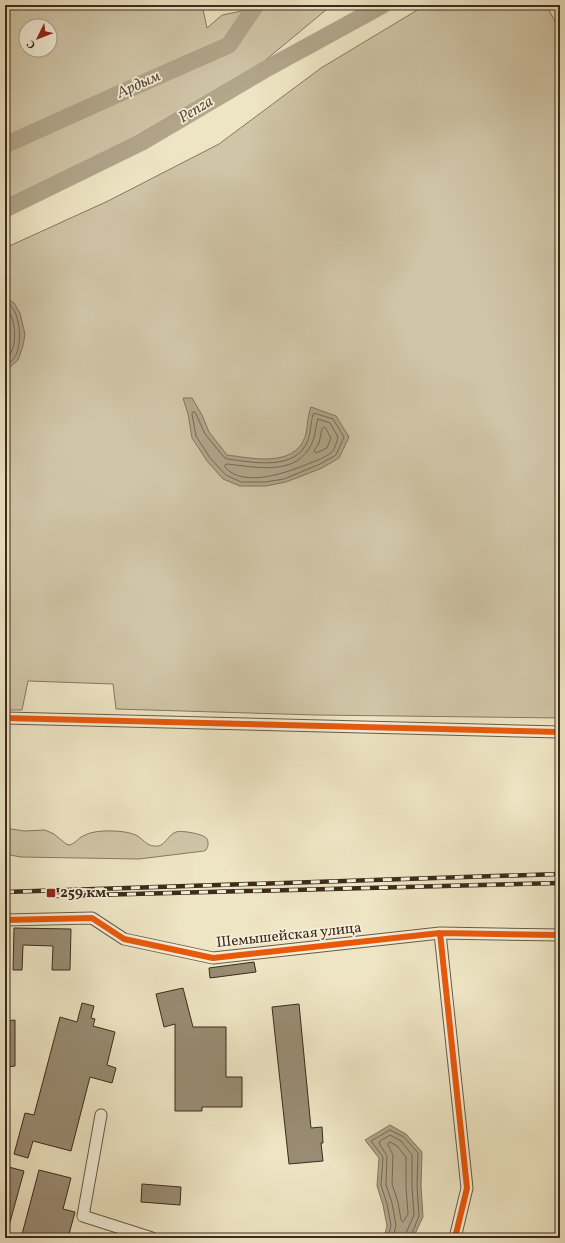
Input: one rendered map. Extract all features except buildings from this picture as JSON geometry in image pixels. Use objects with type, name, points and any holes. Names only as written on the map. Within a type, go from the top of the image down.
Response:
[{"type":"street","points":[[5,718],[560,732]]},
{"type":"street","name":"Шемышейская улица","points":[[5,920],[92,918],[124,939],[213,958],[440,933],[560,935]]},
{"type":"street","points":[[440,933],[467,1188],[455,1238]]},
{"type":"street","points":[[101,1115],[83,1216],[152,1238]]},
{"type":"shaded area","points":[[5,5],[202,5],[207,28],[222,15],[267,5],[332,5],[262,63],[124,143],[5,200]]},
{"type":"shaded area","points":[[427,5],[546,5],[560,30],[560,718],[316,715],[116,709],[113,684],[28,681],[22,710],[5,710],[5,248],[108,201],[219,144],[321,68]]},
{"type":"shaded area","points":[[5,828],[24,831],[45,830],[54,834],[66,844],[70,845],[90,833],[110,831],[131,833],[138,836],[151,846],[161,845],[176,832],[187,832],[205,837],[208,840],[208,845],[204,851],[139,859],[21,857],[5,854]]},
{"type":"water","points":[[5,297],[14,303],[20,313],[25,334],[18,360],[8,369],[5,367]]},
{"type":"water","points":[[183,398],[192,398],[202,415],[209,432],[227,455],[271,459],[292,453],[299,447],[305,437],[311,407],[336,416],[349,437],[339,458],[322,468],[286,482],[266,486],[240,486],[223,479],[207,461],[192,438],[188,414]]},
{"type":"water","points":[[390,1125],[406,1134],[422,1152],[421,1186],[423,1217],[413,1238],[384,1238],[387,1226],[383,1205],[377,1186],[379,1158],[365,1140]]},
{"type":"waterway","name":"Ардым","points":[[5,145],[229,45],[256,5]]},
{"type":"waterway","name":"Penza","points":[[5,209],[144,141],[266,69],[383,5]]},
{"type":"railway","points":[[5,892],[560,874]]},
{"type":"railway","points":[[55,896],[560,883]]},
{"type":"cycle path","points":[[5,718],[560,732]]},
{"type":"cycle path","points":[[5,920],[92,918],[124,939],[213,958],[440,933],[560,935]]},
{"type":"cycle path","points":[[440,933],[467,1188],[455,1238]]},
{"type":"place","name":"259 км","points":[[51,893]]}]
